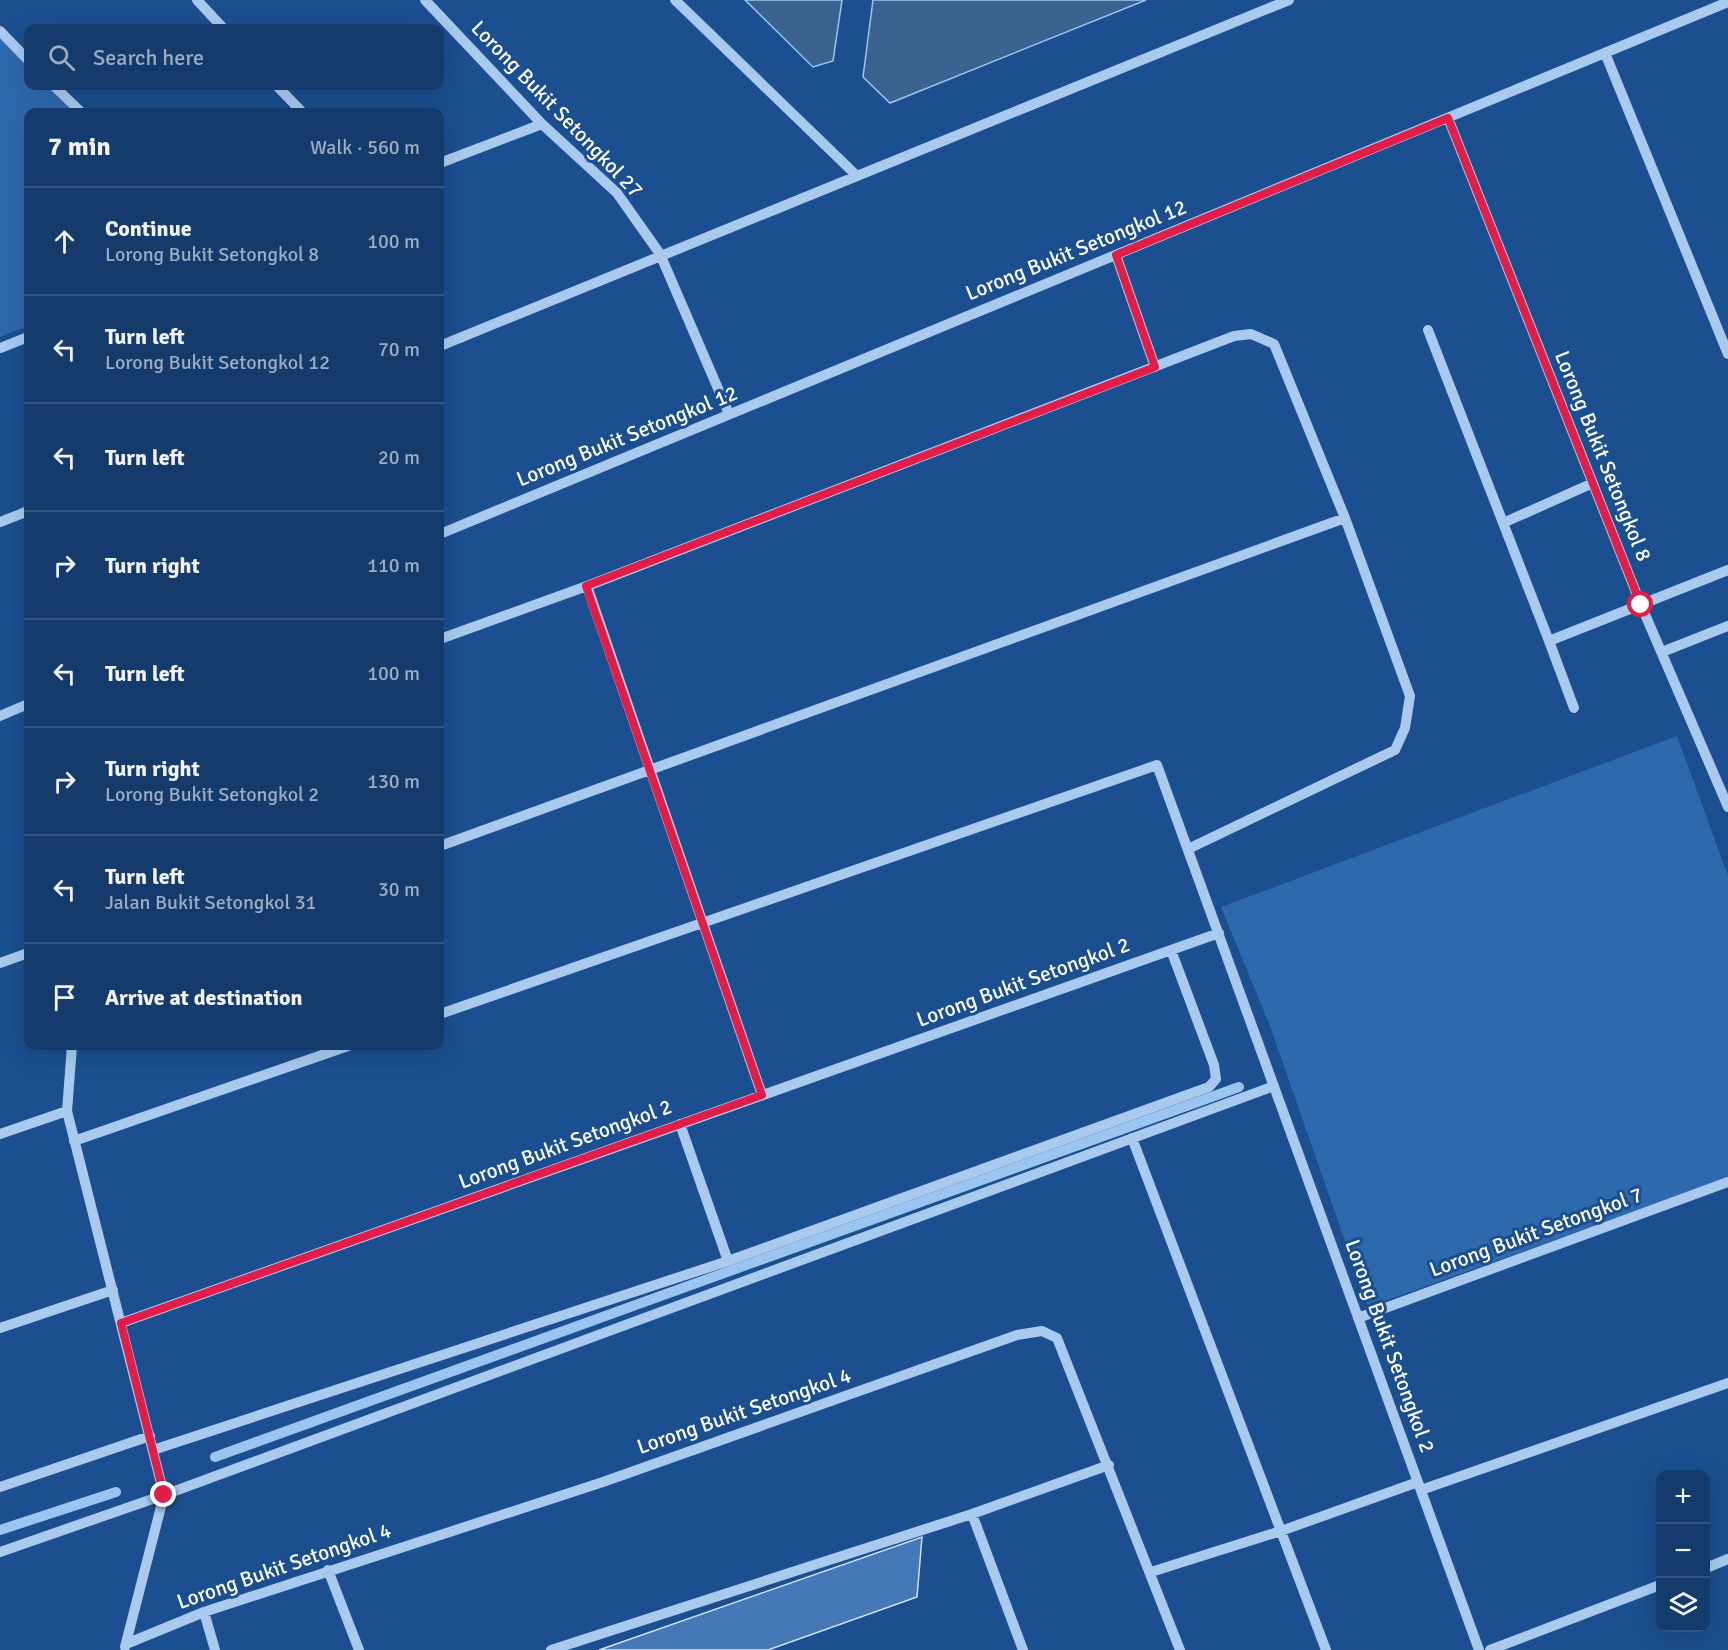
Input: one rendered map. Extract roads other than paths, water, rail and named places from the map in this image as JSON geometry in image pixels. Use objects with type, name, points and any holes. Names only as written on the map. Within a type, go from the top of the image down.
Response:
[{"type":"street","points":[[197,0],[220,24]]},
{"type":"street","name":"Lorong Bukit Setongkol 27","points":[[425,0],[542,124],[617,193],[660,254],[729,414]]},
{"type":"street","points":[[675,0],[856,174]]},
{"type":"street","points":[[444,344],[856,174],[1289,0]]},
{"type":"street","name":"Lorong Bukit Setongkol 12","points":[[444,532],[1728,2]]},
{"type":"street","points":[[0,31],[24,56]]},
{"type":"street","points":[[1605,52],[1728,354]]},
{"type":"street","points":[[58,90],[77,108]]},
{"type":"street","points":[[281,90],[298,108]]},
{"type":"street","name":"Lorong Bukit Setongkol 8","points":[[1448,118],[1641,605],[1728,807]]},
{"type":"street","points":[[444,161],[542,124]]},
{"type":"street","points":[[1116,255],[1155,367]]},
{"type":"street","points":[[1428,330],[1574,708]]},
{"type":"street","points":[[444,638],[586,586],[1234,336],[1251,334],[1274,344],[1345,518],[1410,696],[1405,728],[1395,750],[1188,849]]},
{"type":"street","points":[[0,348],[24,339]]},
{"type":"street","points":[[1503,523],[1593,483]]},
{"type":"street","points":[[0,522],[24,513]]},
{"type":"street","points":[[444,845],[1345,518]]},
{"type":"street","points":[[1549,642],[1728,570]]},
{"type":"street","points":[[586,586],[762,1095]]},
{"type":"street","points":[[1662,652],[1728,626]]},
{"type":"street","points":[[0,716],[24,706]]},
{"type":"street","points":[[444,1013],[1157,765],[1218,933]]},
{"type":"street","name":"Lorong Bukit Setongkol 2","points":[[121,1323],[1218,933],[1479,1650]]},
{"type":"street","points":[[153,1450],[728,1261],[1209,1087],[1216,1078],[1214,1065],[1171,950]]},
{"type":"street","points":[[0,963],[24,954]]},
{"type":"street","points":[[72,1050],[67,1111],[164,1495],[125,1647]]},
{"type":"street","points":[[74,1141],[336,1050]]},
{"type":"street","points":[[0,1552],[164,1495],[1275,1086]]},
{"type":"street","points":[[0,1134],[67,1111]]},
{"type":"street","points":[[680,1124],[728,1261]]},
{"type":"street","points":[[1132,1138],[1326,1650]]},
{"type":"street","name":"Lorong Bukit Setongkol 7","points":[[1358,1318],[1728,1182]]},
{"type":"street","points":[[0,1328],[113,1290]]},
{"type":"street","name":"Lorong Bukit Setongkol 4","points":[[125,1647],[204,1612],[603,1482],[1017,1335],[1042,1331],[1057,1338],[1180,1650]]},
{"type":"street","points":[[1151,1572],[1728,1383]]},
{"type":"street","points":[[0,1487],[150,1436]]},
{"type":"street","points":[[551,1650],[972,1514],[1109,1465]]},
{"type":"street","points":[[972,1514],[1023,1650]]},
{"type":"street","points":[[1710,1566],[1728,1559]]},
{"type":"street","points":[[328,1570],[359,1650]]},
{"type":"street","points":[[1490,1650],[1656,1587]]},
{"type":"street","points":[[204,1612],[215,1650]]},
{"type":"waterway","points":[[215,1457],[1239,1087]]},
{"type":"waterway","points":[[0,1530],[116,1492]]}]
